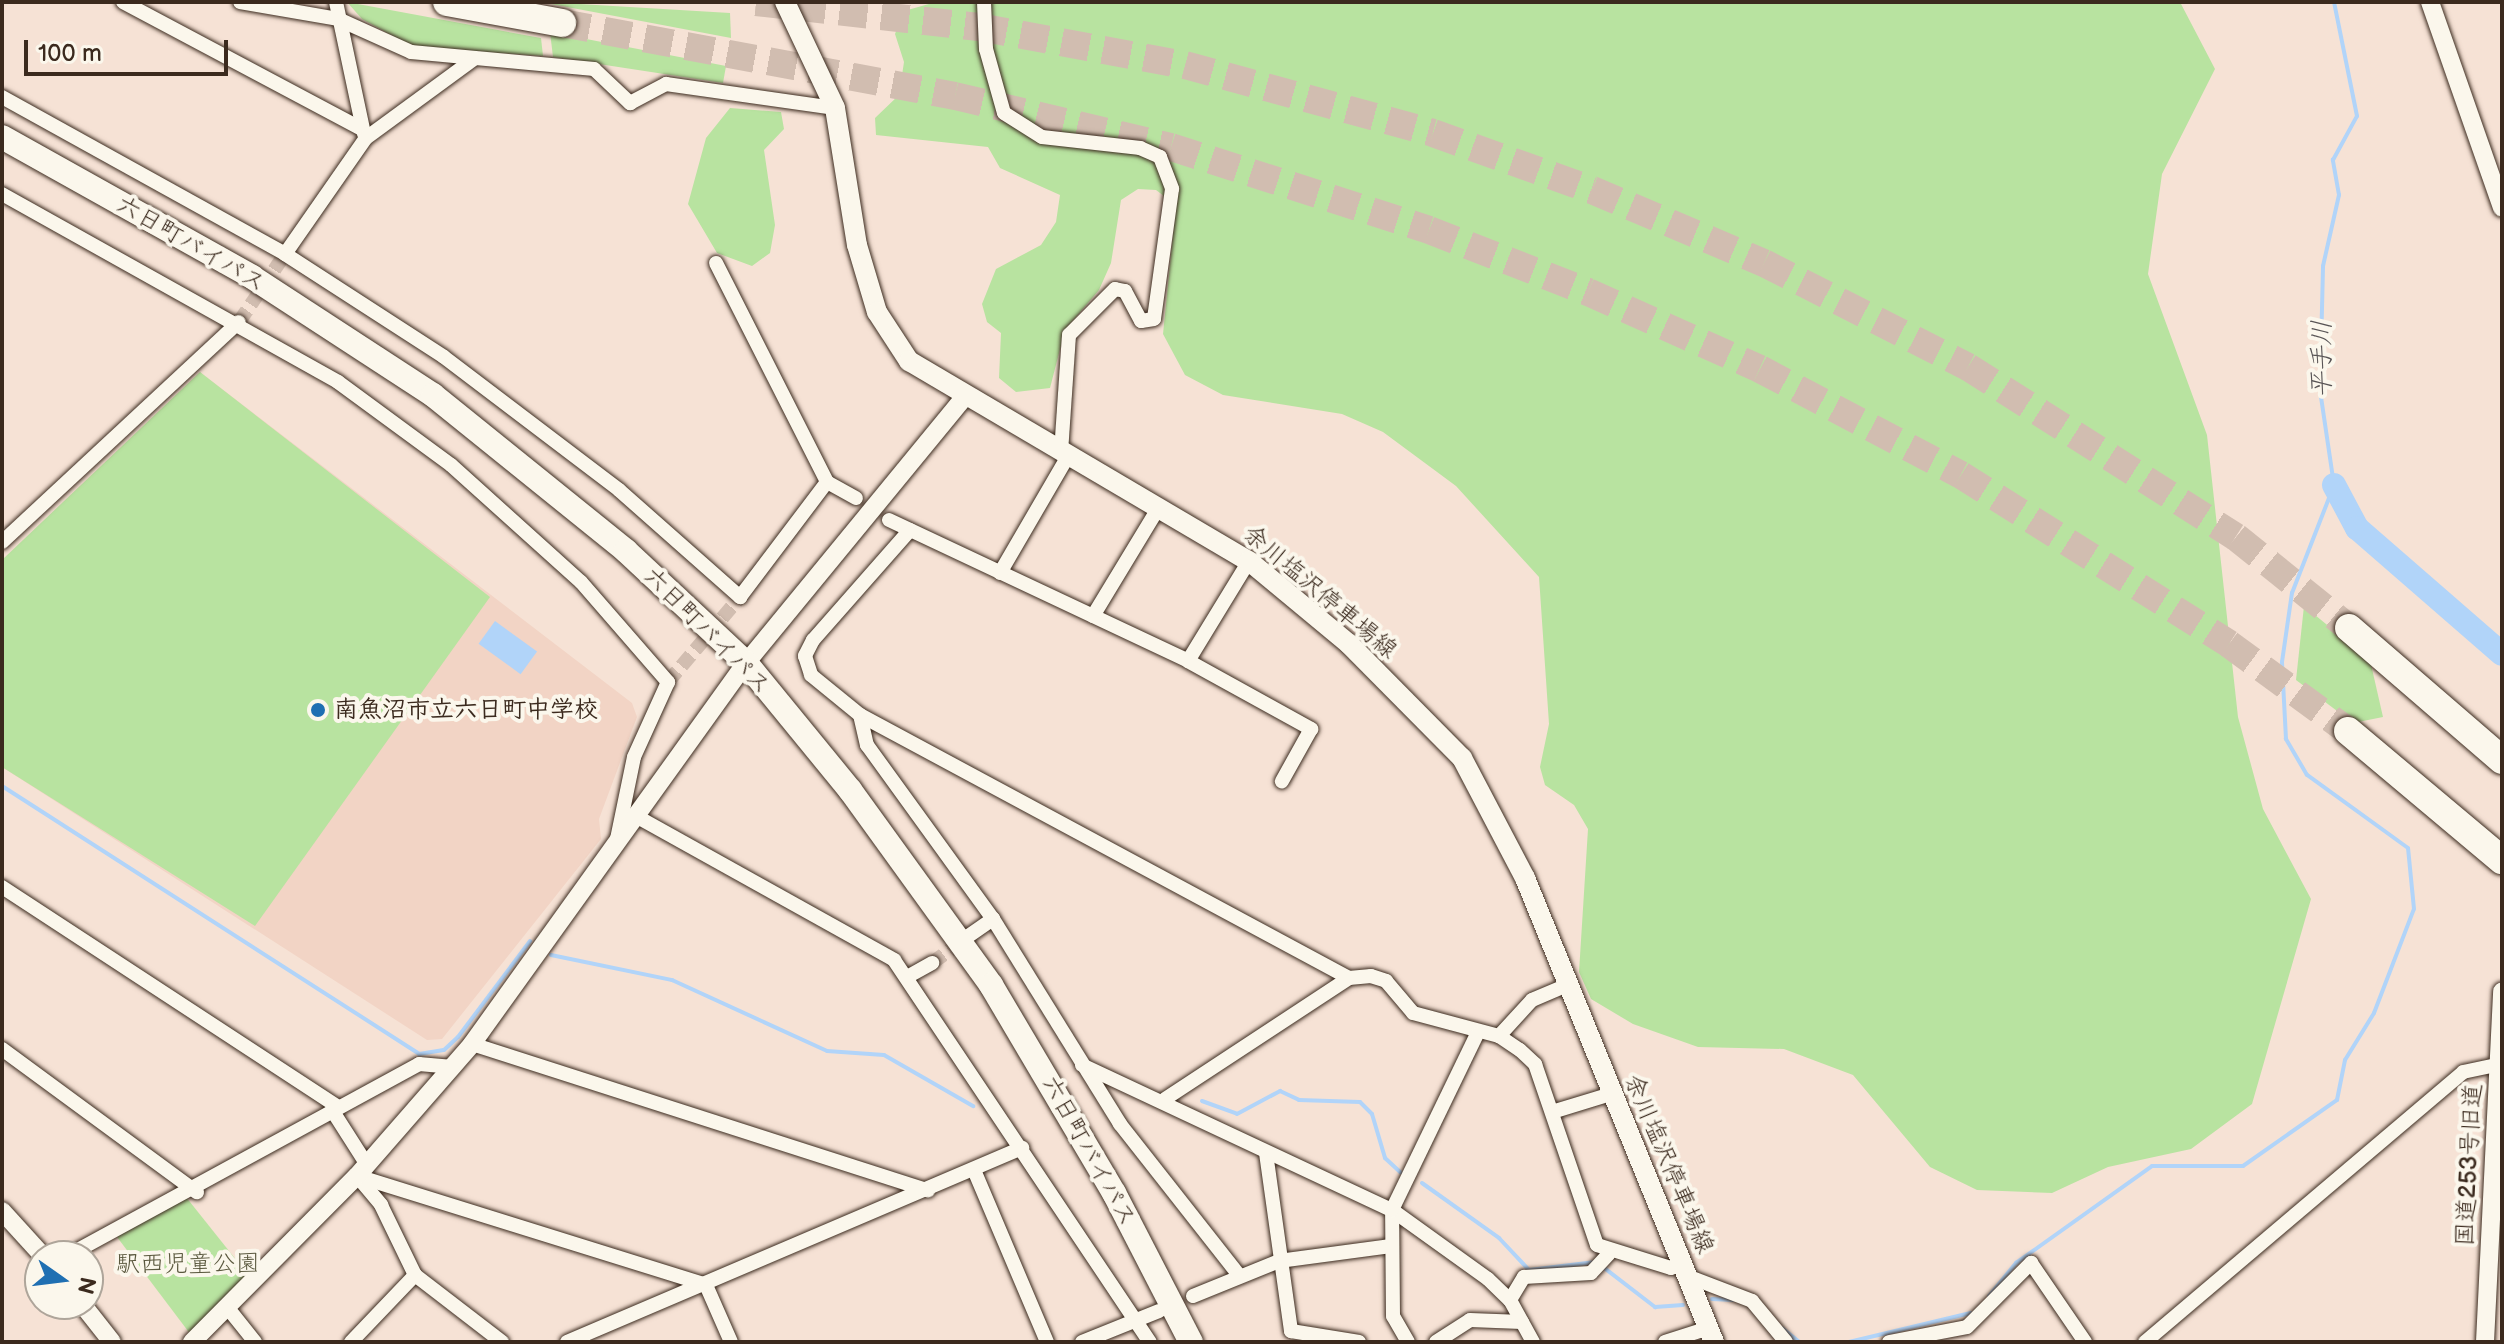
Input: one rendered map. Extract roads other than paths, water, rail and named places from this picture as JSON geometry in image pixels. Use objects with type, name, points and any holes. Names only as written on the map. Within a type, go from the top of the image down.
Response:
[{"type":"highway","points":[[447,2],[562,23]]},
{"type":"highway","name":"六日町バイパス","points":[[2,137],[252,277],[433,395],[626,551],[746,663],[850,790],[991,985],[1114,1193],[1191,1342]]},
{"type":"highway","points":[[2349,628],[2502,760]]},
{"type":"highway","points":[[2348,731],[2502,860]]},
{"type":"main road","name":"余川塩沢停車場線","points":[[785,2],[835,108],[857,245],[877,312],[909,361],[963,399],[1159,507],[1249,561],[1349,644],[1462,758],[1498,816],[1711,1335]]},
{"type":"street","points":[[123,2],[364,134]]},
{"type":"street","points":[[240,2],[338,19],[411,52],[594,69],[630,103],[666,84],[835,108]]},
{"type":"street","points":[[336,2],[364,134]]},
{"type":"street","points":[[984,2],[991,77],[1004,113],[1042,137],[1140,148],[1160,157],[1172,189],[1154,319],[1141,321],[1125,291],[1115,289],[1101,295],[1069,335],[1065,454],[1000,573]]},
{"type":"street","points":[[2430,2],[2502,208]]},
{"type":"street","points":[[285,254],[364,134],[474,59]]},
{"type":"street","points":[[2,97],[285,254],[456,367],[619,490],[740,597],[827,482]]},
{"type":"street","points":[[2,194],[239,322],[451,465],[581,582],[668,682],[634,757],[617,839]]},
{"type":"street","points":[[716,263],[827,482],[856,498]]},
{"type":"street","points":[[2,542],[239,322]]},
{"type":"street","points":[[192,1342],[362,1170],[472,1044],[746,663],[963,399]]},
{"type":"street","points":[[1093,616],[1159,507]]},
{"type":"street","points":[[889,520],[1188,661],[1311,729],[1282,781]]},
{"type":"street","points":[[910,530],[805,656],[811,675],[860,715],[1349,978],[1386,981],[1413,1013],[1477,1034],[1499,1036],[1535,1064],[1592,1234],[1609,1254],[1685,1270],[1752,1301],[1767,1327],[1786,1342]]},
{"type":"street","points":[[1188,661],[1249,561]]},
{"type":"street","points":[[860,715],[867,745],[993,919],[1081,1065],[1238,1274]]},
{"type":"street","points":[[634,815],[894,960],[1150,1342]]},
{"type":"street","points":[[2,887],[335,1108],[362,1170],[415,1275],[502,1342]]},
{"type":"street","points":[[967,937],[993,919]]},
{"type":"street","points":[[907,977],[932,963]]},
{"type":"street","points":[[1165,1099],[1349,978]]},
{"type":"street","points":[[1499,1036],[1532,1000],[1567,985]]},
{"type":"street","name":"国道253号旧道","points":[[2485,1342],[2502,991]]},
{"type":"street","points":[[1408,1342],[1393,1316],[1392,1210],[1477,1034]]},
{"type":"street","points":[[472,1044],[928,1190]]},
{"type":"street","points":[[2,1049],[197,1192]]},
{"type":"street","points":[[100,1240],[197,1192],[335,1108],[419,1064],[453,1067]]},
{"type":"street","points":[[1081,1065],[1165,1099],[1266,1153],[1392,1210],[1510,1300],[1533,1342]]},
{"type":"street","points":[[2145,1342],[2463,1072],[2497,1065]]},
{"type":"street","points":[[1552,1112],[1611,1094]]},
{"type":"street","points":[[567,1342],[1022,1148]]},
{"type":"street","points":[[1266,1153],[1291,1331],[1322,1340],[1359,1342]]},
{"type":"street","points":[[362,1170],[706,1285],[731,1342]]},
{"type":"street","points":[[974,1170],[1047,1342]]},
{"type":"street","points":[[2,1211],[28,1240]]},
{"type":"street","points":[[1193,1296],[1238,1274],[1279,1261],[1391,1246]]},
{"type":"street","points":[[1510,1300],[1524,1277],[1591,1273],[1609,1254]]},
{"type":"street","points":[[1891,1342],[1967,1327],[2031,1263],[2085,1342]]},
{"type":"street","points":[[351,1342],[415,1275]]},
{"type":"street","points":[[227,1307],[255,1342]]},
{"type":"street","points":[[1082,1342],[1159,1311]]},
{"type":"street","points":[[1436,1342],[1490,1315],[1522,1322]]},
{"type":"street","points":[[95,1320],[112,1342]]},
{"type":"street","points":[[1665,1342],[1711,1335]]},
{"type":"water","points":[[495,621],[537,652],[521,674],[479,644]]},
{"type":"waterway","points":[[1989,1296],[2016,1263],[2152,1166],[2243,1166],[2337,1100],[2345,1060],[2374,1013],[2414,909],[2408,848],[2307,775],[2286,739],[2282,662],[2292,593],[2334,485],[2320,390],[2323,266],[2339,195],[2333,160],[2357,116],[2334,2]]},
{"type":"waterway","name":"平手川","points":[[2334,485],[2357,528],[2502,654]]},
{"type":"waterway","points":[[2,786],[419,1054],[444,1050],[458,1037],[530,941]]},
{"type":"waterway","points":[[551,955],[672,980],[827,1051],[884,1055],[973,1106]]},
{"type":"waterway","points":[[1202,1101],[1237,1114],[1280,1091],[1299,1100],[1360,1102],[1372,1114],[1385,1158],[1400,1172]]},
{"type":"waterway","points":[[1422,1183],[1499,1238],[1529,1270],[1596,1262]]},
{"type":"waterway","points":[[1603,1267],[1655,1307],[1683,1305]]},
{"type":"waterway","points":[[1712,1299],[1733,1300]]},
{"type":"waterway","points":[[1849,1342],[1971,1313]]},
{"type":"waterway","points":[[1782,1328],[1799,1342]]},
{"type":"tunnel","points":[[756,2],[979,27],[1185,65],[1433,133],[1592,190],[1764,263],[1968,367],[2236,537],[2349,628]]},
{"type":"tunnel","points":[[562,23],[955,96],[1171,147],[1429,230],[1588,292],[1760,369],[1961,475],[2229,644],[2348,731]]},
{"type":"tunnel","points":[[239,322],[285,254]]},
{"type":"tunnel","points":[[668,682],[740,597]]},
{"type":"tunnel","points":[[932,963],[964,940]]},
{"type":"place","name":"南魚沼市立六日町中学校","points":[[318,710]]},
{"type":"park label","name":"駅西児童公園","points":[[188,1264]]}]
